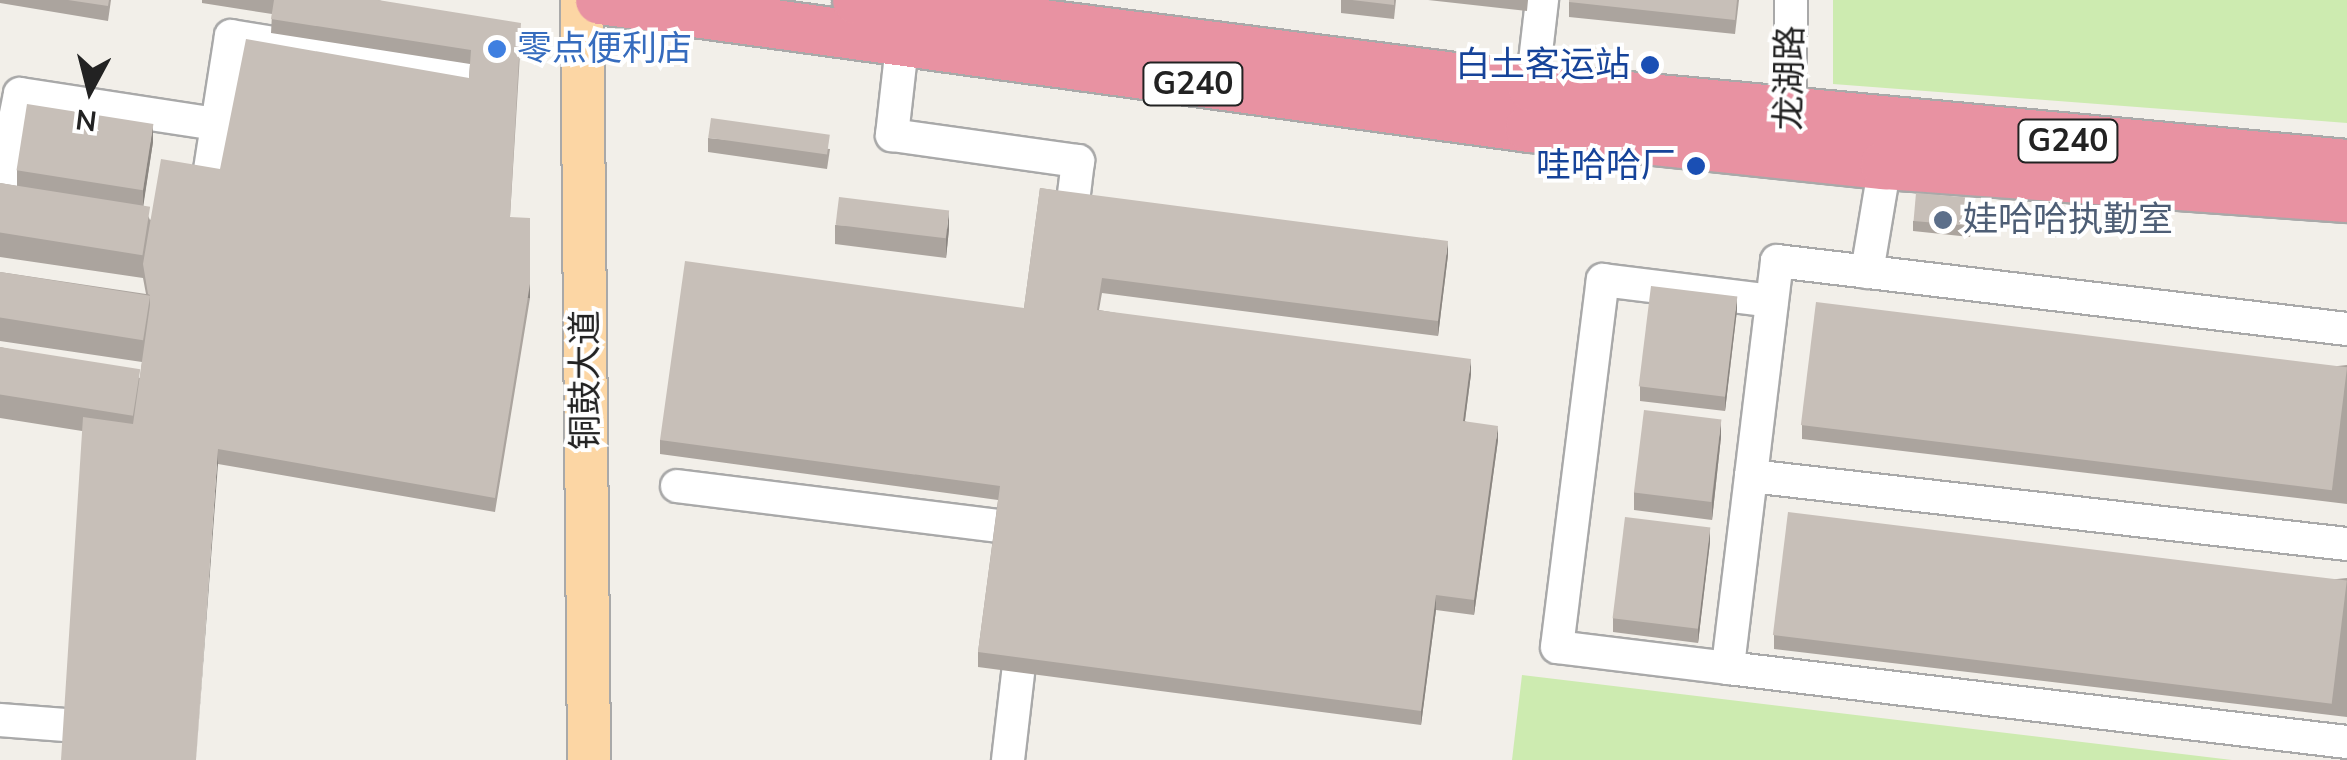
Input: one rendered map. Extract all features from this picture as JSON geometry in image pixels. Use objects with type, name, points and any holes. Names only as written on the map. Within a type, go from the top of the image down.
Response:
[{"type":"highway","name":"G240","points":[[600,0],[902,46],[1789,135],[2347,164]]},
{"type":"highway","name":"G240","points":[[858,0],[1532,88],[1789,135],[1885,165],[2347,198]]},
{"type":"main road","name":"铜鼓大道","points":[[582,0],[589,760]]},
{"type":"street","points":[[1532,88],[1542,0]]},
{"type":"street","name":"龙湖路","points":[[1789,135],[1790,0]]},
{"type":"street","points":[[202,240],[214,124],[231,36],[459,73]]},
{"type":"street","points":[[902,46],[892,135],[1078,161],[1066,258]]},
{"type":"street","points":[[0,193],[20,94],[214,124]]},
{"type":"street","points":[[1867,272],[1885,165]]},
{"type":"street","points":[[1728,668],[1777,261],[2347,328]]},
{"type":"street","points":[[1772,300],[1603,280],[1558,647],[2347,742]]},
{"type":"street","points":[[1751,476],[2347,544]]},
{"type":"street","points":[[676,486],[1073,536]]},
{"type":"street","points":[[1008,760],[1039,492]]},
{"type":"street","points":[[0,720],[130,730]]},
{"type":"green space","points":[[1833,0],[2347,0],[2347,123],[1833,84]]},
{"type":"green space","points":[[1522,675],[2232,760],[1512,760]]},
{"type":"building","points":[[68,0],[109,0],[108,6]]},
{"type":"building","points":[[274,0],[378,0],[521,23],[510,217],[530,218],[530,284],[495,498],[218,449],[196,760],[61,760],[83,417],[133,424],[150,305],[143,264],[161,159],[220,169],[246,39],[469,78],[471,50],[271,19]]},
{"type":"building","points":[[1352,0],[1394,0],[1394,5]]},
{"type":"building","points":[[1569,0],[1737,0],[1735,20]]},
{"type":"building","points":[[27,104],[153,124],[143,190],[17,170]]},
{"type":"building","points":[[711,118],[830,135],[827,155],[708,138]]},
{"type":"building","points":[[0,183],[150,207],[142,255],[0,233]]},
{"type":"building","points":[[1040,188],[1448,241],[1438,321],[1102,278],[1097,310],[1471,359],[1463,421],[1498,426],[1474,600],[1436,595],[1421,711],[978,652],[1000,486],[660,440],[685,261],[1024,308]]},
{"type":"building","name":"娃哈哈执勤室","points":[[1916,193],[1974,198],[1971,226],[1914,221]]},
{"type":"building","points":[[839,197],[949,211],[946,238],[836,225]]},
{"type":"building","points":[[0,272],[150,296],[143,340],[0,318]]},
{"type":"building","points":[[1651,286],[1737,297],[1725,397],[1639,386]]},
{"type":"building","points":[[1816,302],[2347,367],[2332,490],[1801,425]]},
{"type":"building","points":[[0,347],[140,369],[133,416],[0,395]]},
{"type":"building","points":[[1644,410],[1721,420],[1711,502],[1634,492]]},
{"type":"building","points":[[1788,512],[2347,581],[2332,704],[1773,635]]},
{"type":"building","points":[[1625,517],[1710,527],[1698,629],[1613,618]]},
{"type":"place","name":"零点便利店","points":[[497,49]]},
{"type":"place","name":"白土客运站","points":[[1650,65]]},
{"type":"place","name":"哇哈哈厂","points":[[1696,166]]},
{"type":"place","name":"娃哈哈执勤室","points":[[1943,220]]}]
